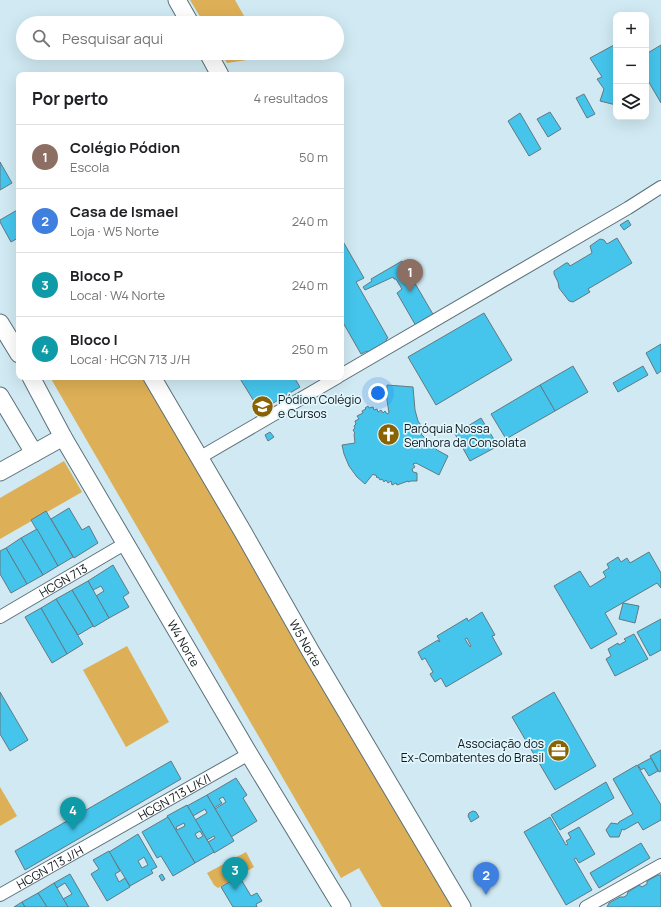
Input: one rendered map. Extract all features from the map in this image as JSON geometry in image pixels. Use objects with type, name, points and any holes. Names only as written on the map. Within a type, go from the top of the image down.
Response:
[{"type":"main road","points":[[177,0],[186,16]]},
{"type":"main road","points":[[212,60],[218,72]]},
{"type":"main road","points":[[0,323],[16,349]]},
{"type":"main road","name":"W4 Norte","points":[[34,380],[63,437],[249,754],[342,907]]},
{"type":"main road","name":"W5 Norte","points":[[154,380],[247,538],[311,652],[462,907]]},
{"type":"main road","points":[[0,396],[34,453]]},
{"type":"main road","points":[[0,472],[63,437]]},
{"type":"street","points":[[344,373],[628,208],[661,187]]},
{"type":"street","points":[[199,458],[333,380]]},
{"type":"street","name":"HCGN 713","points":[[0,617],[126,543]]},
{"type":"street","name":"HCGN 713 L/K/I","points":[[99,839],[249,754]]},
{"type":"street","name":"HCGN 713 J/H","points":[[0,896],[99,839]]},
{"type":"street","points":[[586,907],[661,865]]},
{"type":"shaded area","points":[[190,0],[235,0],[244,16],[200,16]]},
{"type":"shaded area","points":[[225,60],[247,60],[227,63]]},
{"type":"shaded area","points":[[52,380],[149,380],[452,907],[382,907],[359,868],[341,878]]},
{"type":"shaded area","points":[[64,461],[82,492],[0,539],[0,498]]},
{"type":"shaded area","points":[[127,646],[169,722],[126,747],[83,670]]},
{"type":"shaded area","points":[[0,787],[17,816],[0,826]]},
{"type":"shaded area","points":[[246,852],[254,867],[218,888],[214,885],[207,873]]},
{"type":"building","points":[[661,45],[661,103],[649,82],[649,52]]},
{"type":"building","points":[[613,46],[613,104],[600,101],[604,89],[597,79],[602,77],[590,58]]},
{"type":"building","points":[[584,94],[595,114],[587,118],[576,98]]},
{"type":"building","points":[[550,112],[561,129],[548,137],[537,119]]},
{"type":"building","points":[[520,113],[541,149],[529,156],[508,121]]},
{"type":"building","points":[[0,162],[12,183],[0,190]]},
{"type":"building","points":[[16,211],[16,239],[11,242],[0,220]]},
{"type":"building","points":[[628,220],[631,225],[624,230],[620,225]]},
{"type":"building","points":[[617,238],[632,263],[588,289],[590,292],[573,302],[569,301],[559,288],[554,271],[566,263],[570,266],[592,253],[590,246],[600,239],[604,240],[607,244]]},
{"type":"building","points":[[344,243],[364,278],[356,282],[388,338],[386,339],[388,343],[369,354],[367,351],[361,354],[344,324]]},
{"type":"building","points":[[402,261],[434,316],[416,326],[397,293],[402,289],[396,279],[393,277],[365,290],[363,287],[372,281],[371,279]]},
{"type":"building","points":[[484,313],[512,360],[436,405],[408,357]]},
{"type":"building","points":[[661,344],[661,371],[657,374],[646,353]]},
{"type":"building","points":[[573,366],[588,392],[555,411],[540,385]]},
{"type":"building","points":[[643,366],[648,375],[618,392],[613,383]]},
{"type":"building","name":"Pódion Colégio e Cursos","points":[[241,380],[296,380],[300,387],[260,411]]},
{"type":"building","name":"Paróquia Nossa Senhora da Consolata","points":[[387,385],[413,387],[415,410],[418,421],[425,431],[421,434],[437,450],[448,456],[439,475],[416,463],[413,464],[415,467],[412,469],[413,472],[417,473],[417,481],[408,481],[397,485],[396,483],[392,485],[391,481],[388,483],[386,480],[384,482],[382,479],[380,480],[373,474],[365,484],[357,477],[349,466],[342,445],[355,443],[355,433],[353,430],[356,424],[355,421],[359,419],[357,416],[363,413],[362,411],[366,409],[365,408],[368,406],[369,408],[373,407],[374,410],[377,409],[378,412],[381,410],[383,413],[385,411],[387,414],[389,413]]},
{"type":"building","points":[[540,385],[555,411],[506,439],[491,414]]},
{"type":"building","points":[[481,418],[498,446],[470,461],[455,434]]},
{"type":"building","points":[[270,432],[274,437],[268,441],[265,435]]},
{"type":"building","points":[[69,508],[82,530],[89,526],[98,543],[74,558],[51,519]]},
{"type":"building","points":[[46,511],[73,557],[58,566],[31,520]]},
{"type":"building","points":[[37,529],[58,566],[43,575],[21,538]]},
{"type":"building","points":[[21,538],[43,575],[27,584],[6,548]]},
{"type":"building","points":[[6,548],[27,584],[11,593],[0,574],[0,551]]},
{"type":"building","points":[[649,552],[661,573],[661,588],[657,583],[605,613],[617,634],[591,649],[554,586],[580,571],[590,587],[606,577],[603,572],[609,568],[607,564],[618,557],[621,562],[627,558],[630,563]]},
{"type":"building","points":[[113,565],[129,593],[123,597],[129,607],[109,618],[96,596],[104,591],[101,586],[93,590],[88,581]]},
{"type":"building","points":[[88,581],[109,618],[94,627],[72,590]]},
{"type":"building","points":[[72,590],[93,626],[78,635],[56,599]]},
{"type":"building","points":[[56,599],[83,644],[67,654],[41,608]]},
{"type":"building","points":[[623,603],[639,606],[635,623],[619,619]]},
{"type":"building","points":[[41,608],[67,654],[52,663],[25,617]]},
{"type":"building","points":[[482,612],[495,635],[492,636],[502,654],[446,687],[441,678],[435,682],[430,674],[433,672],[425,658],[422,660],[418,652],[438,640],[439,642],[440,641],[437,636],[467,618],[468,621]],"holes":[[[467,638],[471,646],[470,647],[465,639]]]},
{"type":"building","points":[[661,619],[661,650],[650,656],[637,632]]},
{"type":"building","points":[[634,634],[648,659],[615,676],[606,659],[611,656],[608,649],[618,643],[619,645],[626,641],[624,639]]},
{"type":"building","points":[[0,692],[28,740],[10,751],[0,734]]},
{"type":"building","name":"Associação dos Ex-Combatentes do Brasil","points":[[554,692],[596,766],[555,790],[512,717]]},
{"type":"building","points":[[661,750],[661,771],[659,772],[650,756]]},
{"type":"building","points":[[651,758],[658,771],[649,776],[644,768],[641,770],[638,765]]},
{"type":"building","points":[[171,761],[181,779],[25,870],[15,851]]},
{"type":"building","points":[[637,765],[661,805],[661,820],[643,830],[638,822],[624,830],[622,829],[619,837],[610,837],[606,830],[611,823],[618,824],[633,814],[613,779]]},
{"type":"building","points":[[236,778],[247,795],[243,798],[257,821],[231,837],[215,809],[226,802],[223,797],[219,799],[222,803],[214,808],[207,795]]},
{"type":"building","points":[[606,782],[614,798],[560,830],[551,815]]},
{"type":"building","points":[[207,795],[234,841],[214,853],[208,842],[215,838],[214,836],[207,840],[195,820],[207,813],[205,809],[193,816],[187,806]]},
{"type":"building","points":[[187,805],[214,852],[195,863],[167,816]],"holes":[[[184,823],[185,826],[177,830],[176,827]],[[200,831],[203,836],[198,839],[195,834]]]},
{"type":"building","points":[[473,811],[476,812],[479,817],[471,822],[468,816],[469,813]]},
{"type":"building","points":[[168,817],[195,863],[173,876],[161,856],[157,858],[142,832]]},
{"type":"building","points":[[550,817],[566,845],[568,844],[566,841],[571,838],[568,833],[579,827],[595,854],[579,863],[576,858],[574,859],[592,890],[566,905],[524,832]]},
{"type":"building","points":[[138,834],[157,867],[151,870],[153,873],[130,886],[109,852]],"holes":[[[144,857],[148,865],[142,868],[138,861]]]},
{"type":"building","points":[[641,843],[650,858],[599,888],[590,873]]},
{"type":"building","points":[[109,851],[120,871],[115,874],[119,882],[125,878],[130,887],[107,901],[91,874],[99,869],[93,860]]},
{"type":"building","points":[[70,874],[89,907],[68,907],[63,899],[72,894],[65,883],[57,888],[54,883]]},
{"type":"building","points":[[162,874],[165,879],[162,881],[159,876]]},
{"type":"building","points":[[661,875],[661,907],[607,907],[609,903],[620,897],[624,897],[628,892],[639,885],[642,887],[647,884],[647,881]]},
{"type":"building","points":[[239,876],[251,896],[257,893],[262,901],[256,904],[257,907],[233,907],[221,887]]},
{"type":"building","points":[[54,883],[68,907],[47,907],[38,893]]},
{"type":"building","points":[[38,893],[47,907],[25,907],[22,902]]},
{"type":"building","points":[[22,902],[25,907],[14,907]]},
{"type":"place","name":"Colégio Pódion","points":[[410,292]]},
{"type":"place","name":"Pódion Colégio e Cursos","points":[[262,406]]},
{"type":"place","name":"Paróquia Nossa Senhora da Consolata","points":[[388,435]]},
{"type":"place","name":"Associação dos Ex-Combatentes do Brasil","points":[[559,750]]},
{"type":"place","name":"Bloco I","points":[[73,830]]},
{"type":"place","name":"Bloco P","points":[[235,890]]},
{"type":"place","name":"Casa de Ismael","points":[[486,895]]}]
